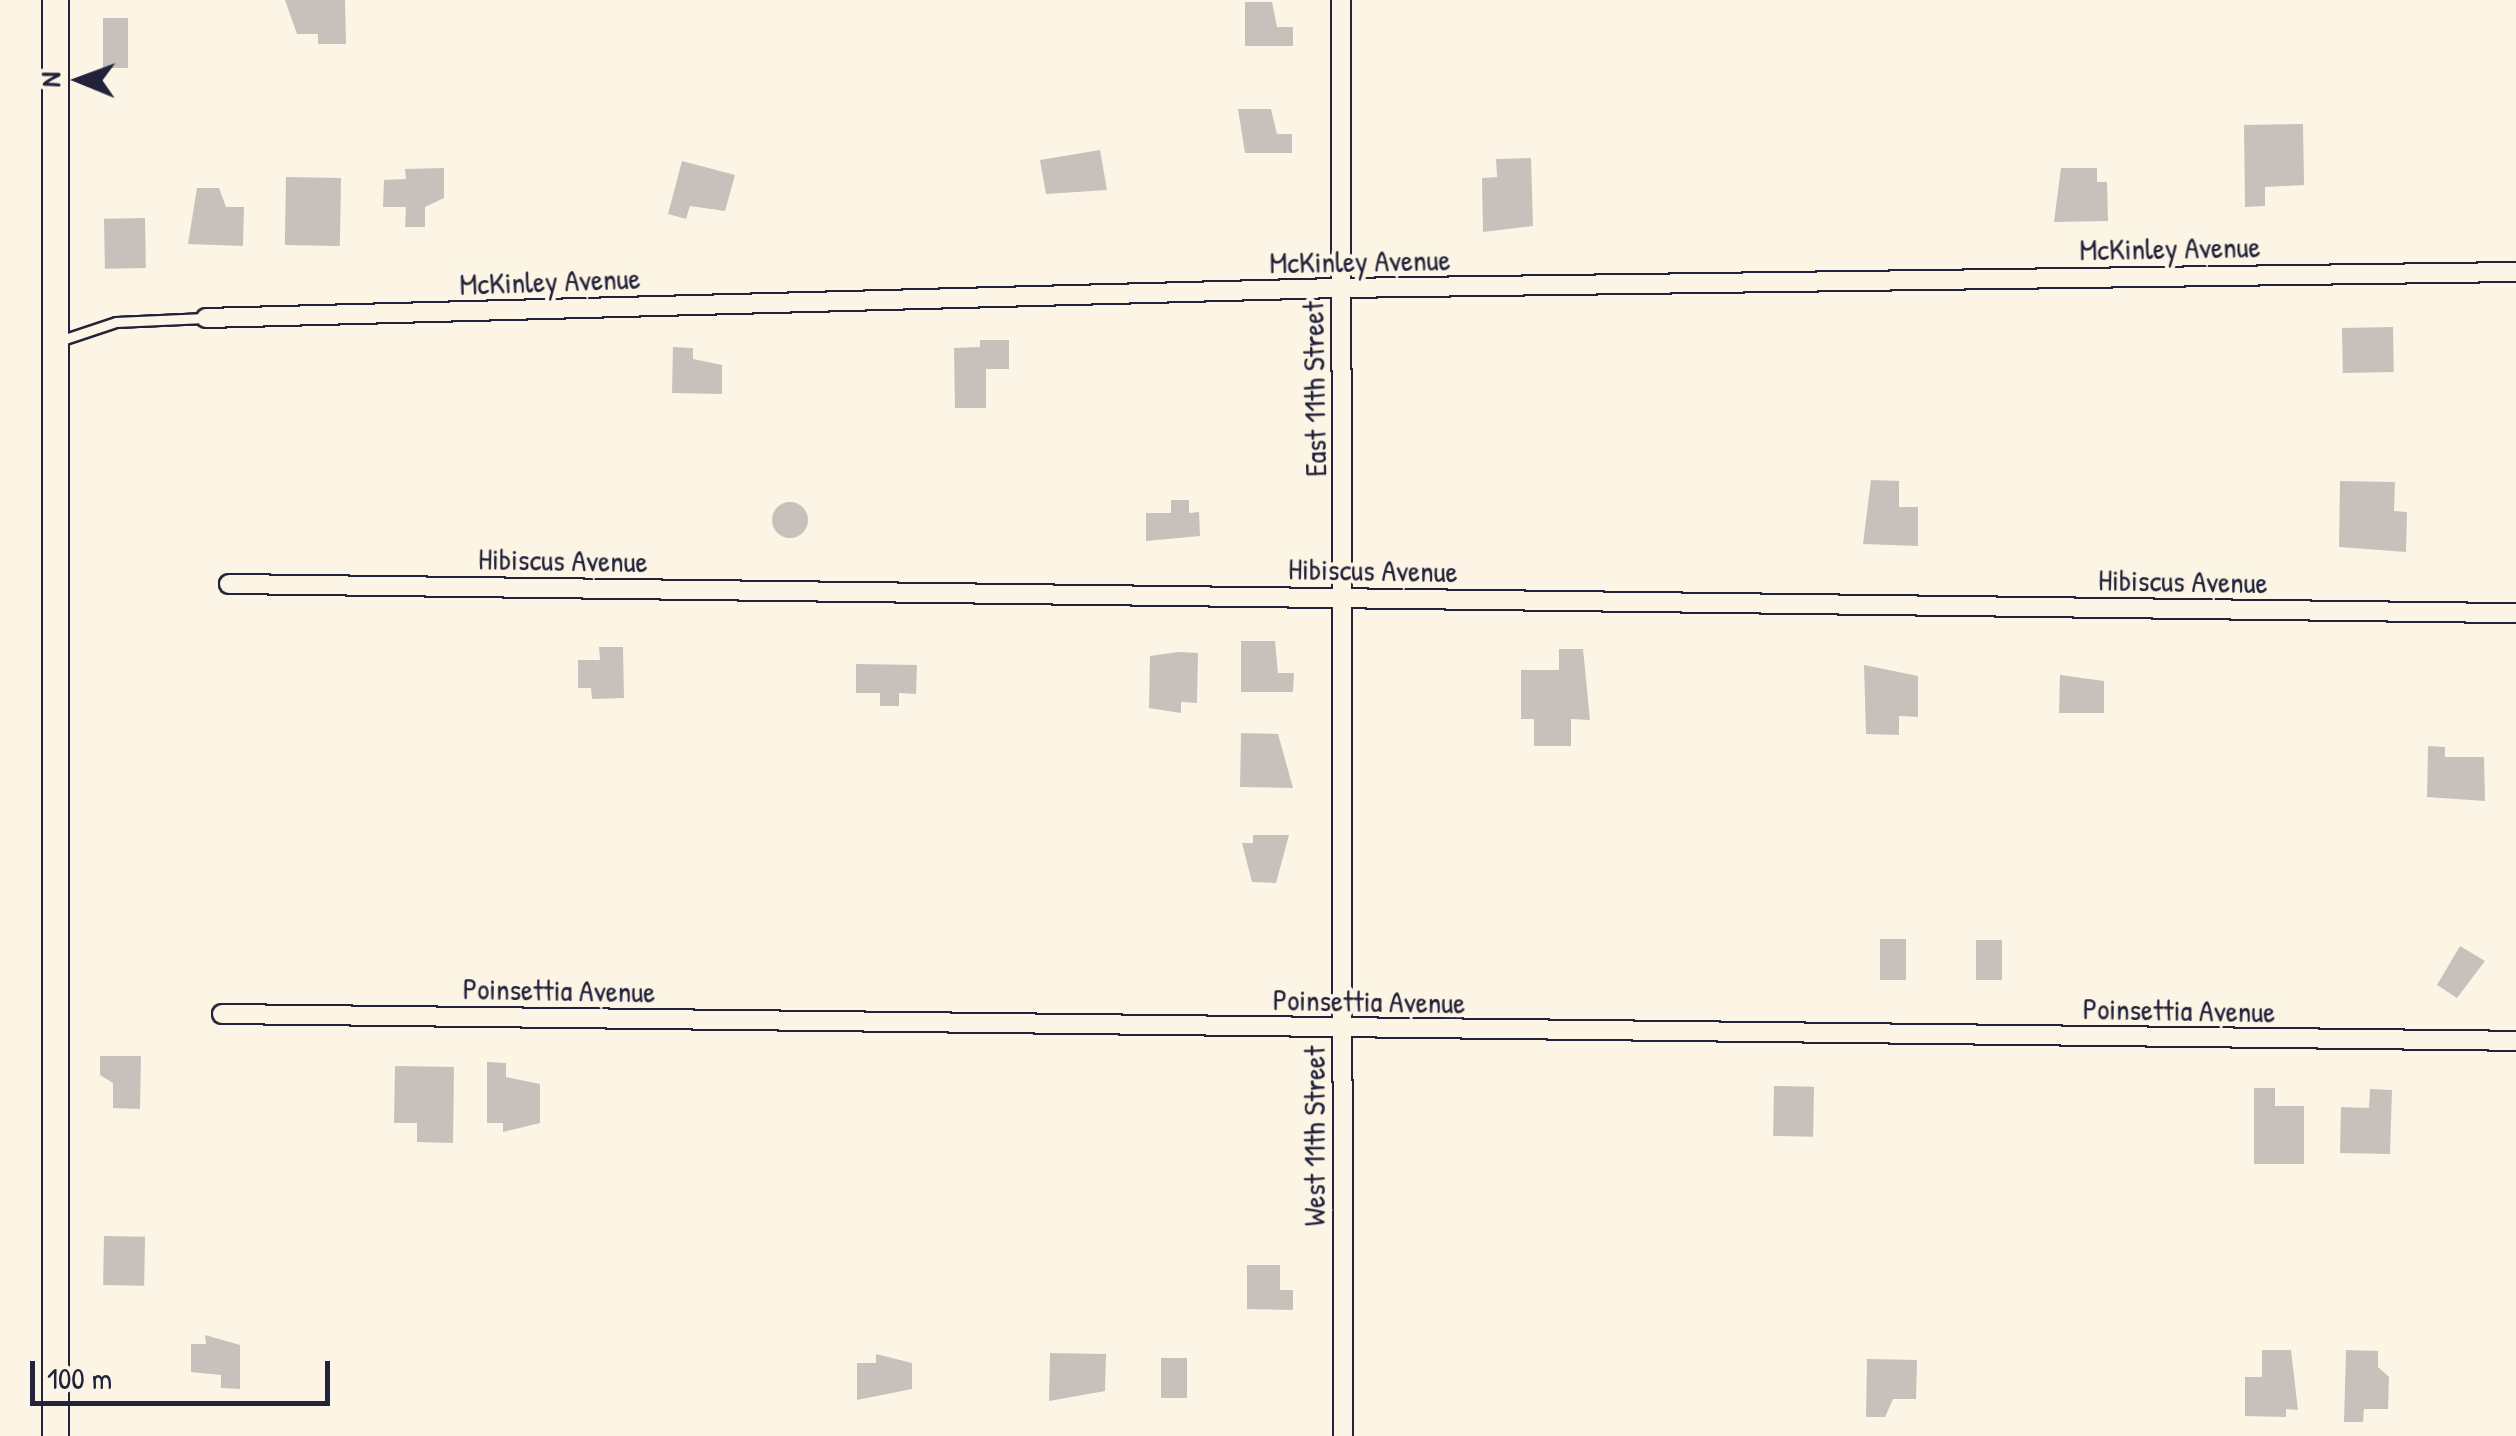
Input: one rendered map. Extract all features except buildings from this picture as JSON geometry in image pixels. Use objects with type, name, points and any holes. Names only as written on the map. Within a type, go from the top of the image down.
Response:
[{"type":"street","points":[[55,0],[55,1436]]},
{"type":"street","name":"East 11th Street","points":[[1341,0],[1342,596]]},
{"type":"street","name":"McKinley Avenue","points":[[206,318],[1340,288],[2516,272]]},
{"type":"street","name":"Hibiscus Avenue","points":[[229,584],[2516,614]]},
{"type":"street","name":"West 11th Street","points":[[1342,596],[1343,1436]]},
{"type":"street","name":"Poinsettia Avenue","points":[[222,1014],[2516,1042]]},
{"type":"lane","points":[[56,342],[116,322],[206,318]]}]
